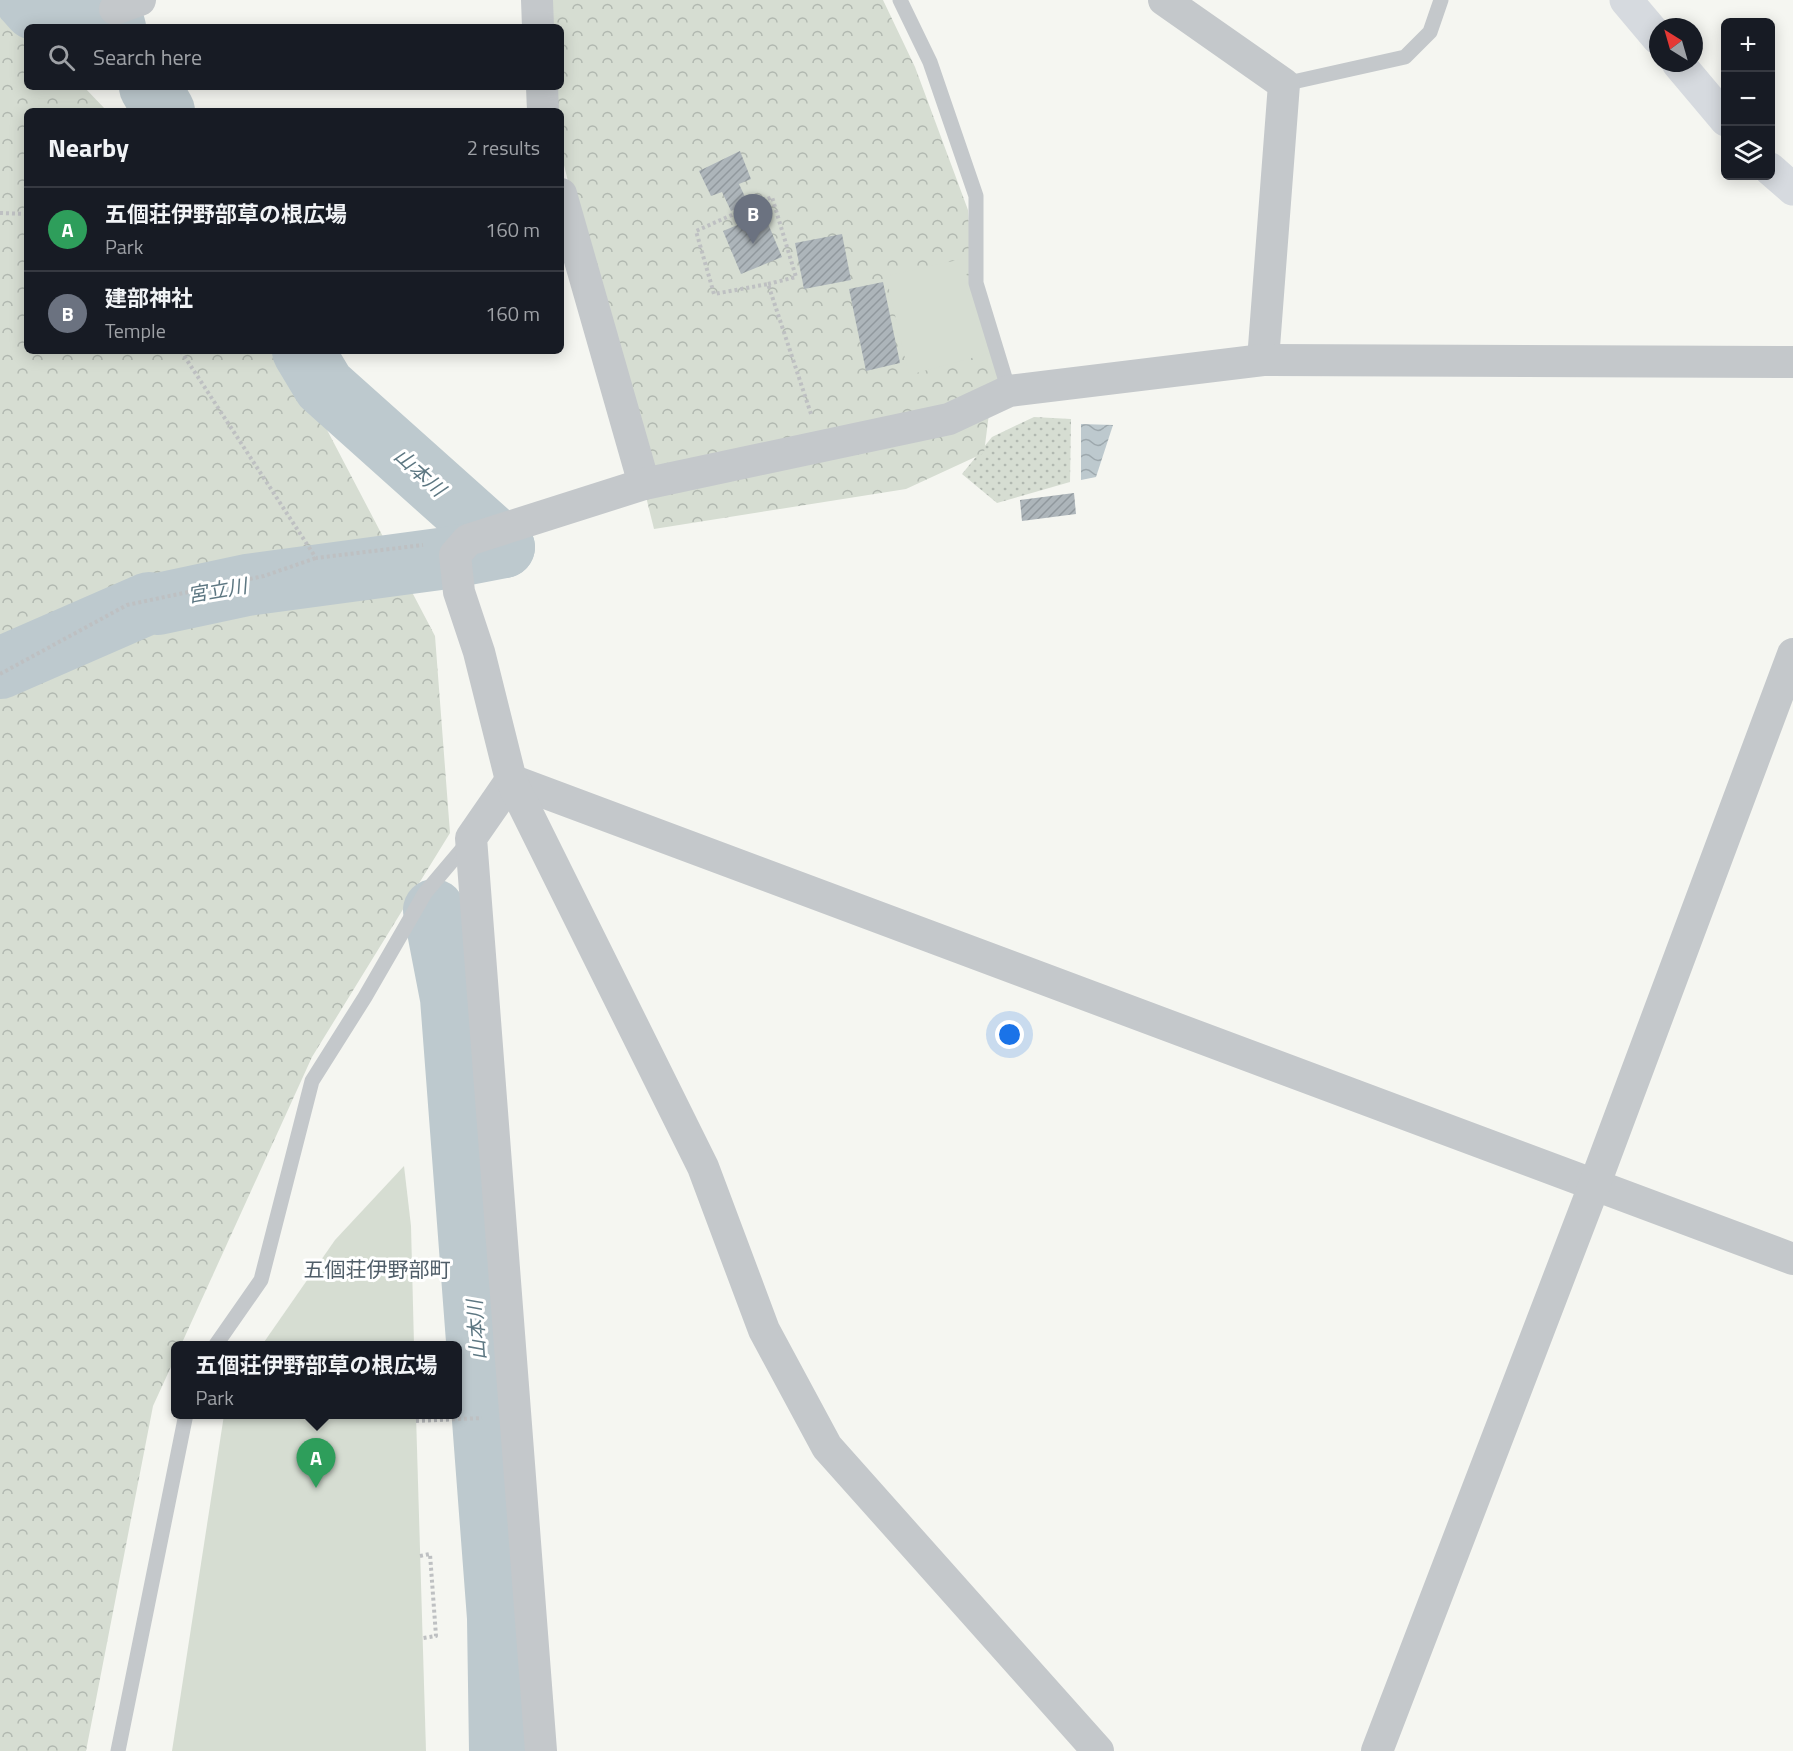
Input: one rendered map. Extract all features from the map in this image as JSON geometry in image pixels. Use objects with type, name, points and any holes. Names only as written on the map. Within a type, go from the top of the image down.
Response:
[{"type":"main road","points":[[1626,0],[1649,28]]},
{"type":"main road","points":[[1685,72],[1721,115]]},
{"type":"main road","points":[[1775,173],[1793,189]]},
{"type":"street","points":[[537,0],[538,24]]},
{"type":"street","points":[[1164,0],[1284,84],[1263,360]]},
{"type":"street","points":[[542,90],[543,108]]},
{"type":"street","points":[[564,204],[644,484]]},
{"type":"street","points":[[1098,1751],[827,1448],[764,1330],[703,1167],[511,780],[479,652],[459,592],[455,555],[468,540],[644,484],[949,419],[1009,391],[1263,360],[1793,362]]},
{"type":"street","points":[[1377,1751],[1594,1186],[1793,654]]},
{"type":"street","points":[[511,780],[471,838],[541,1751]]},
{"type":"street","points":[[511,780],[1793,1259]]},
{"type":"lane","points":[[900,0],[930,62],[976,196],[976,283],[1009,391]]},
{"type":"lane","points":[[1284,84],[1405,57],[1430,32],[1441,0]]},
{"type":"lane","points":[[218,1341],[261,1280],[312,1081],[365,997],[425,893],[471,838]]},
{"type":"lane","points":[[118,1751],[185,1419]]},
{"type":"path","points":[[772,197],[796,277],[768,284],[714,294],[696,231],[772,197]]},
{"type":"path","points":[[0,213],[24,214]]},
{"type":"path","points":[[768,284],[822,446]]},
{"type":"path","points":[[183,354],[316,558]]},
{"type":"path","points":[[0,674],[127,605],[264,576],[316,558],[468,540]]},
{"type":"path","points":[[416,1421],[458,1419]]},
{"type":"path","points":[[420,1556],[430,1554],[436,1636],[423,1638]]},
{"type":"green space","points":[[0,0],[3,0],[24,25],[24,90],[87,90],[104,108],[24,108],[24,354],[281,354],[325,426],[435,636],[450,833],[312,1057],[183,1341],[171,1341],[171,1367],[153,1406],[86,1751],[0,1751]]},
{"type":"green space","points":[[552,0],[883,0],[915,67],[968,210],[973,282],[1001,382],[992,390],[984,453],[906,489],[654,529],[564,165],[564,108],[556,108],[555,90],[564,90],[564,24],[553,24]]},
{"type":"green space","points":[[962,259],[990,353],[909,375],[886,276]]},
{"type":"green space","points":[[1034,417],[1071,419],[1070,482],[997,503],[962,474],[992,437]]},
{"type":"green space","points":[[404,1166],[411,1226],[414,1341],[265,1341],[335,1240]]},
{"type":"green space","points":[[223,1419],[416,1419],[426,1751],[172,1751]]},
{"type":"water","points":[[1081,424],[1113,425],[1096,477],[1081,480]]},
{"type":"building","points":[[740,151],[751,179],[739,184],[748,203],[731,211],[722,192],[711,196],[699,171]]},
{"type":"building","points":[[764,214],[782,257],[741,274],[723,231]]},
{"type":"building","points":[[842,234],[851,280],[804,289],[795,243]]},
{"type":"building","points":[[883,282],[900,363],[866,371],[849,289]]},
{"type":"building","points":[[1074,493],[1076,514],[1022,521],[1020,500]]},
{"type":"waterway","name":"山本川","points":[[26,0],[34,9],[113,24]]},
{"type":"waterway","name":"山本川","points":[[152,90],[162,108]]},
{"type":"waterway","name":"山本川","points":[[305,354],[324,386],[504,547]]},
{"type":"waterway","name":"宮立川","points":[[0,668],[149,603],[158,604],[247,585],[447,558],[504,547]]},
{"type":"waterway","name":"山本川","points":[[434,910],[451,998],[498,1618],[500,1751]]},
{"type":"place","name":"建部神社","points":[[753,244]]},
{"type":"place","name":"五個荘伊野部草の根広場","points":[[316,1488]]},
{"type":"district","name":"五個荘伊野部町","points":[[377,1269]]}]
